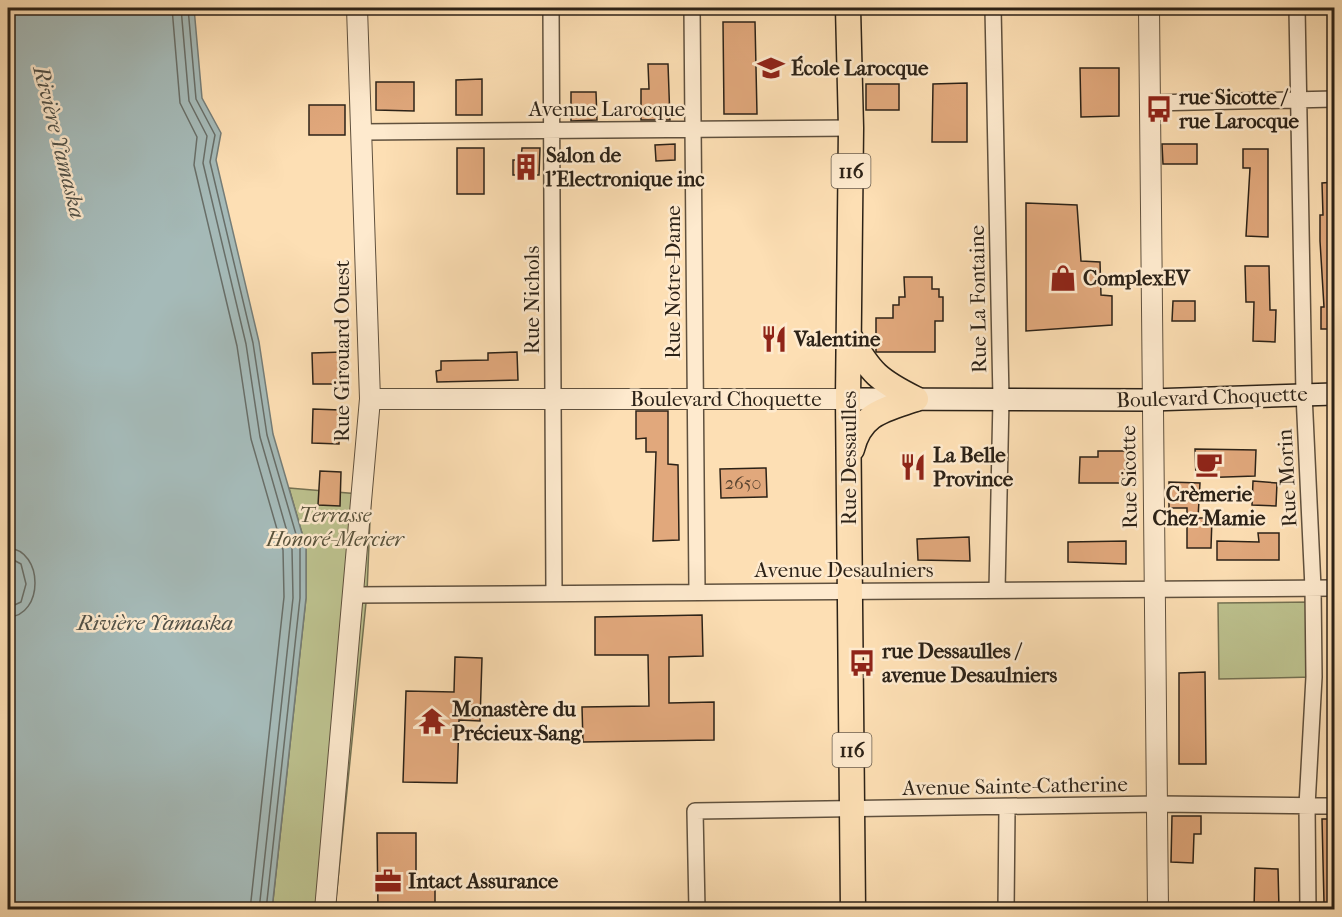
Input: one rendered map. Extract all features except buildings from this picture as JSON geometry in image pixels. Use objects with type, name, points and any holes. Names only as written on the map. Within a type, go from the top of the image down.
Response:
[{"type":"main road","name":"Rue Dessaulles","points":[[848,8],[851,128],[848,399],[853,909]]},
{"type":"main road","points":[[849,335],[868,369],[890,386],[916,399]]},
{"type":"main road","name":"Boulevard Choquette","points":[[848,399],[1151,400],[1335,394]]},
{"type":"main road","points":[[849,459],[854,441],[867,420],[874,414],[916,399]]},
{"type":"street","name":"Rue Girouard Ouest","points":[[325,909],[370,399],[363,132],[357,8]]},
{"type":"street","name":"Rue Nichols","points":[[551,8],[554,593]]},
{"type":"street","name":"Rue Notre-Dame","points":[[692,8],[697,592]]},
{"type":"street","name":"Rue La Fontaine","points":[[993,8],[1001,399],[997,590]]},
{"type":"street","name":"Rue Sicotte","points":[[1149,8],[1151,400],[1158,909]]},
{"type":"street","name":"Rue Morin","points":[[1297,8],[1304,394],[1313,588],[1314,677],[1307,806],[1308,909]]},
{"type":"street","points":[[1150,103],[1335,99]]},
{"type":"street","name":"Avenue Larocque","points":[[363,132],[851,128]]},
{"type":"street","name":"Boulevard Choquette","points":[[370,399],[848,399]]},
{"type":"street","name":"Avenue Desaulniers","points":[[354,595],[1335,588]]},
{"type":"street","name":"Avenue Sainte-Catherine","points":[[697,909],[695,811],[1158,804],[1335,806]]},
{"type":"street","points":[[1006,909],[1007,808]]},
{"type":"green space","name":"Terrasse Honoré-Mercier","points":[[289,488],[371,495],[367,593],[335,909],[272,910],[306,598],[306,547]]},
{"type":"green space","points":[[1313,602],[1314,677],[1219,679],[1218,603]]},
{"type":"water","name":"Rivière Yamaska","points":[[8,8],[194,8],[202,98],[221,133],[216,160],[259,342],[273,434],[306,547],[306,598],[272,909],[8,909],[8,607],[12,584],[8,552]]},
{"type":"place","name":"École Larocque","points":[[771,68]]},
{"type":"place","name":"rue Sicotte / rue Larocque","points":[[1159,109]]},
{"type":"place","name":"Salon de l'Electronique inc","points":[[526,167]]},
{"type":"place","name":"ComplexEV","points":[[1063,278]]},
{"type":"place","name":"Valentine","points":[[774,339]]},
{"type":"place","name":"Crèmerie Chez Mamie","points":[[1209,464]]},
{"type":"place","name":"La Belle Province","points":[[913,467]]},
{"type":"place","name":"rue Dessaulles / avenue Desaulniers","points":[[862,663]]},
{"type":"place","name":"Monastère du Précieux-Sang","points":[[432,721]]},
{"type":"place","name":"Intact Assurance","points":[[388,881]]}]
